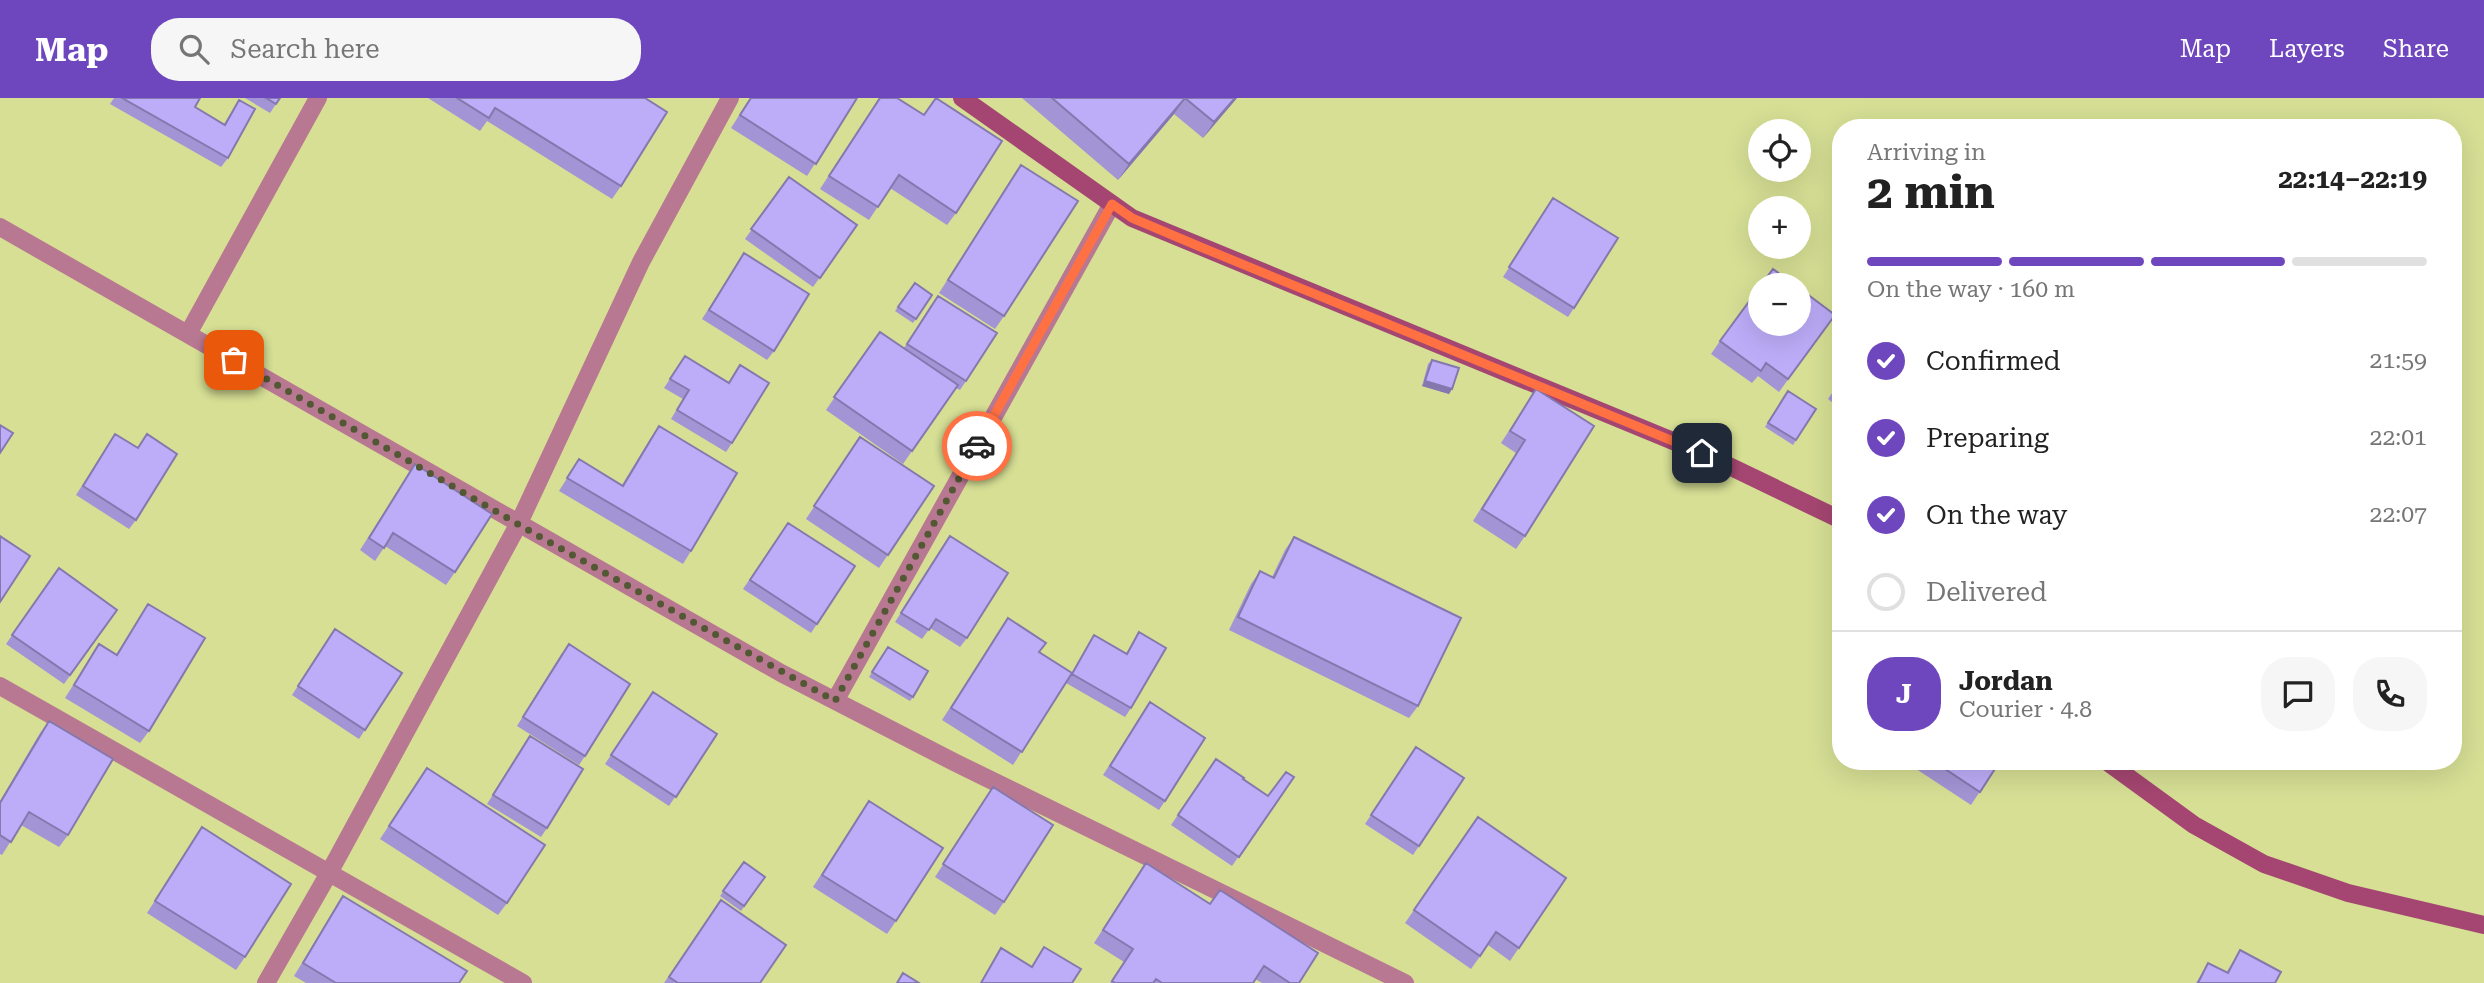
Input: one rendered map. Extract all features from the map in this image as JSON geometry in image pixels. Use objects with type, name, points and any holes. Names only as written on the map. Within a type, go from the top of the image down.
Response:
[{"type":"street","points":[[188,334],[318,98]]},
{"type":"street","points":[[266,983],[329,873],[518,524],[641,262],[730,98]]},
{"type":"street","points":[[962,98],[1132,218],[1702,453],[1832,516]]},
{"type":"street","points":[[835,701],[1112,204]]},
{"type":"street","points":[[0,226],[518,524],[835,701],[1396,981]]},
{"type":"street","points":[[0,686],[523,983]]},
{"type":"street","points":[[2118,770],[2194,825],[2264,864],[2348,893],[2484,925]]},
{"type":"building","points":[[122,98],[200,98],[195,107],[225,125],[239,100],[255,109],[228,158]]},
{"type":"building","points":[[266,98],[280,98],[276,104]]},
{"type":"building","points":[[457,98],[645,98],[667,112],[621,186],[495,108],[489,118]]},
{"type":"building","points":[[751,98],[857,98],[816,164],[740,115]]},
{"type":"building","points":[[880,98],[897,98],[924,115],[936,98],[1002,141],[956,213],[899,175],[878,207],[829,176]]},
{"type":"building","points":[[1052,98],[1185,98],[1129,164]]},
{"type":"building","points":[[1185,98],[1235,98],[1214,122]]},
{"type":"building","points":[[1021,165],[1078,201],[1004,316],[948,280]]},
{"type":"building","points":[[789,177],[857,225],[820,278],[751,229]]},
{"type":"building","points":[[1553,198],[1618,238],[1574,308],[1509,267]]},
{"type":"building","points":[[744,253],[809,294],[774,351],[709,310]]},
{"type":"building","points":[[915,283],[932,295],[916,319],[898,307]]},
{"type":"building","points":[[938,296],[997,333],[966,381],[907,344]]},
{"type":"building","points":[[1811,297],[1832,313],[1832,319],[1788,379],[1766,363],[1761,371],[1720,341],[1748,303],[1748,336],[1811,336]]},
{"type":"building","points":[[880,332],[958,385],[912,451],[834,397]]},
{"type":"building","points":[[685,356],[729,383],[740,365],[769,383],[732,443],[677,410],[689,390],[670,379]]},
{"type":"building","points":[[1432,360],[1459,368],[1452,389],[1425,381]]},
{"type":"building","points":[[1536,389],[1594,426],[1525,536],[1482,509],[1525,440],[1510,431]]},
{"type":"building","points":[[1788,391],[1816,409],[1796,440],[1768,423]]},
{"type":"building","points":[[0,425],[13,433],[0,453]]},
{"type":"building","points":[[659,426],[737,473],[691,551],[567,478],[579,459],[623,486]]},
{"type":"building","points":[[115,434],[138,448],[147,434],[177,454],[136,520],[83,486]]},
{"type":"building","points":[[860,437],[934,486],[888,555],[814,506]]},
{"type":"building","points":[[415,464],[492,514],[455,572],[393,533],[384,548],[369,538]]},
{"type":"building","points":[[788,523],[855,566],[817,624],[750,580]]},
{"type":"building","points":[[0,536],[30,556],[0,602]]},
{"type":"building","points":[[950,536],[1008,573],[967,638],[936,619],[929,630],[901,613]]},
{"type":"building","points":[[1294,537],[1461,618],[1418,706],[1238,617],[1260,571],[1274,578]]},
{"type":"building","points":[[59,568],[117,610],[70,675],[12,635]]},
{"type":"building","points":[[148,604],[205,638],[149,731],[74,685],[99,644],[117,655]]},
{"type":"building","points":[[1008,618],[1046,643],[1039,652],[1072,673],[1022,752],[951,708]]},
{"type":"building","points":[[335,629],[402,673],[365,730],[298,686]]},
{"type":"building","points":[[1139,632],[1166,648],[1131,708],[1072,674],[1094,635],[1127,654]]},
{"type":"building","points":[[569,644],[630,684],[585,756],[523,717]]},
{"type":"building","points":[[888,647],[928,671],[913,697],[872,672]]},
{"type":"building","points":[[653,692],[717,734],[676,797],[611,755]]},
{"type":"building","points":[[1150,702],[1205,738],[1165,801],[1110,766]]},
{"type":"building","points":[[49,721],[113,759],[68,835],[29,812],[11,842],[0,835],[0,803]]},
{"type":"building","points":[[530,736],[583,769],[547,828],[493,795]]},
{"type":"building","points":[[1416,747],[1464,778],[1419,846],[1371,815]]},
{"type":"building","points":[[1216,759],[1268,796],[1286,772],[1294,777],[1239,857],[1178,815]]},
{"type":"building","points":[[427,768],[545,845],[507,903],[389,826]]},
{"type":"building","points":[[1947,770],[1994,770],[1980,792]]},
{"type":"building","points":[[993,787],[1053,825],[1004,902],[943,864]]},
{"type":"building","points":[[869,801],[943,848],[896,921],[822,875]]},
{"type":"building","points":[[1478,817],[1566,878],[1519,948],[1496,932],[1480,956],[1414,910]]},
{"type":"building","points":[[202,827],[291,884],[245,957],[155,901]]},
{"type":"building","points":[[744,862],[765,877],[744,906],[723,891]]},
{"type":"building","points":[[1146,863],[1210,904],[1220,890],[1318,953],[1299,983],[1290,983],[1264,966],[1253,983],[1162,983],[1156,979],[1153,983],[1112,981],[1133,949],[1103,930]]},
{"type":"building","points":[[343,896],[467,971],[459,983],[336,983],[303,963]]},
{"type":"building","points":[[721,900],[786,945],[760,983],[678,983],[669,977]]},
{"type":"building","points":[[1044,947],[1081,969],[1072,983],[981,983],[1001,948],[1032,967]]},
{"type":"building","points":[[2240,950],[2281,972],[2275,983],[2198,983],[2208,963],[2228,973]]},
{"type":"building","points":[[903,973],[919,983],[897,983]]},
{"type":"way so far","points":[[234,360],[542,538],[835,701],[977,446]]},
{"type":"route","points":[[977,446],[1112,204],[1132,218],[1203,248],[1702,453]]}]
